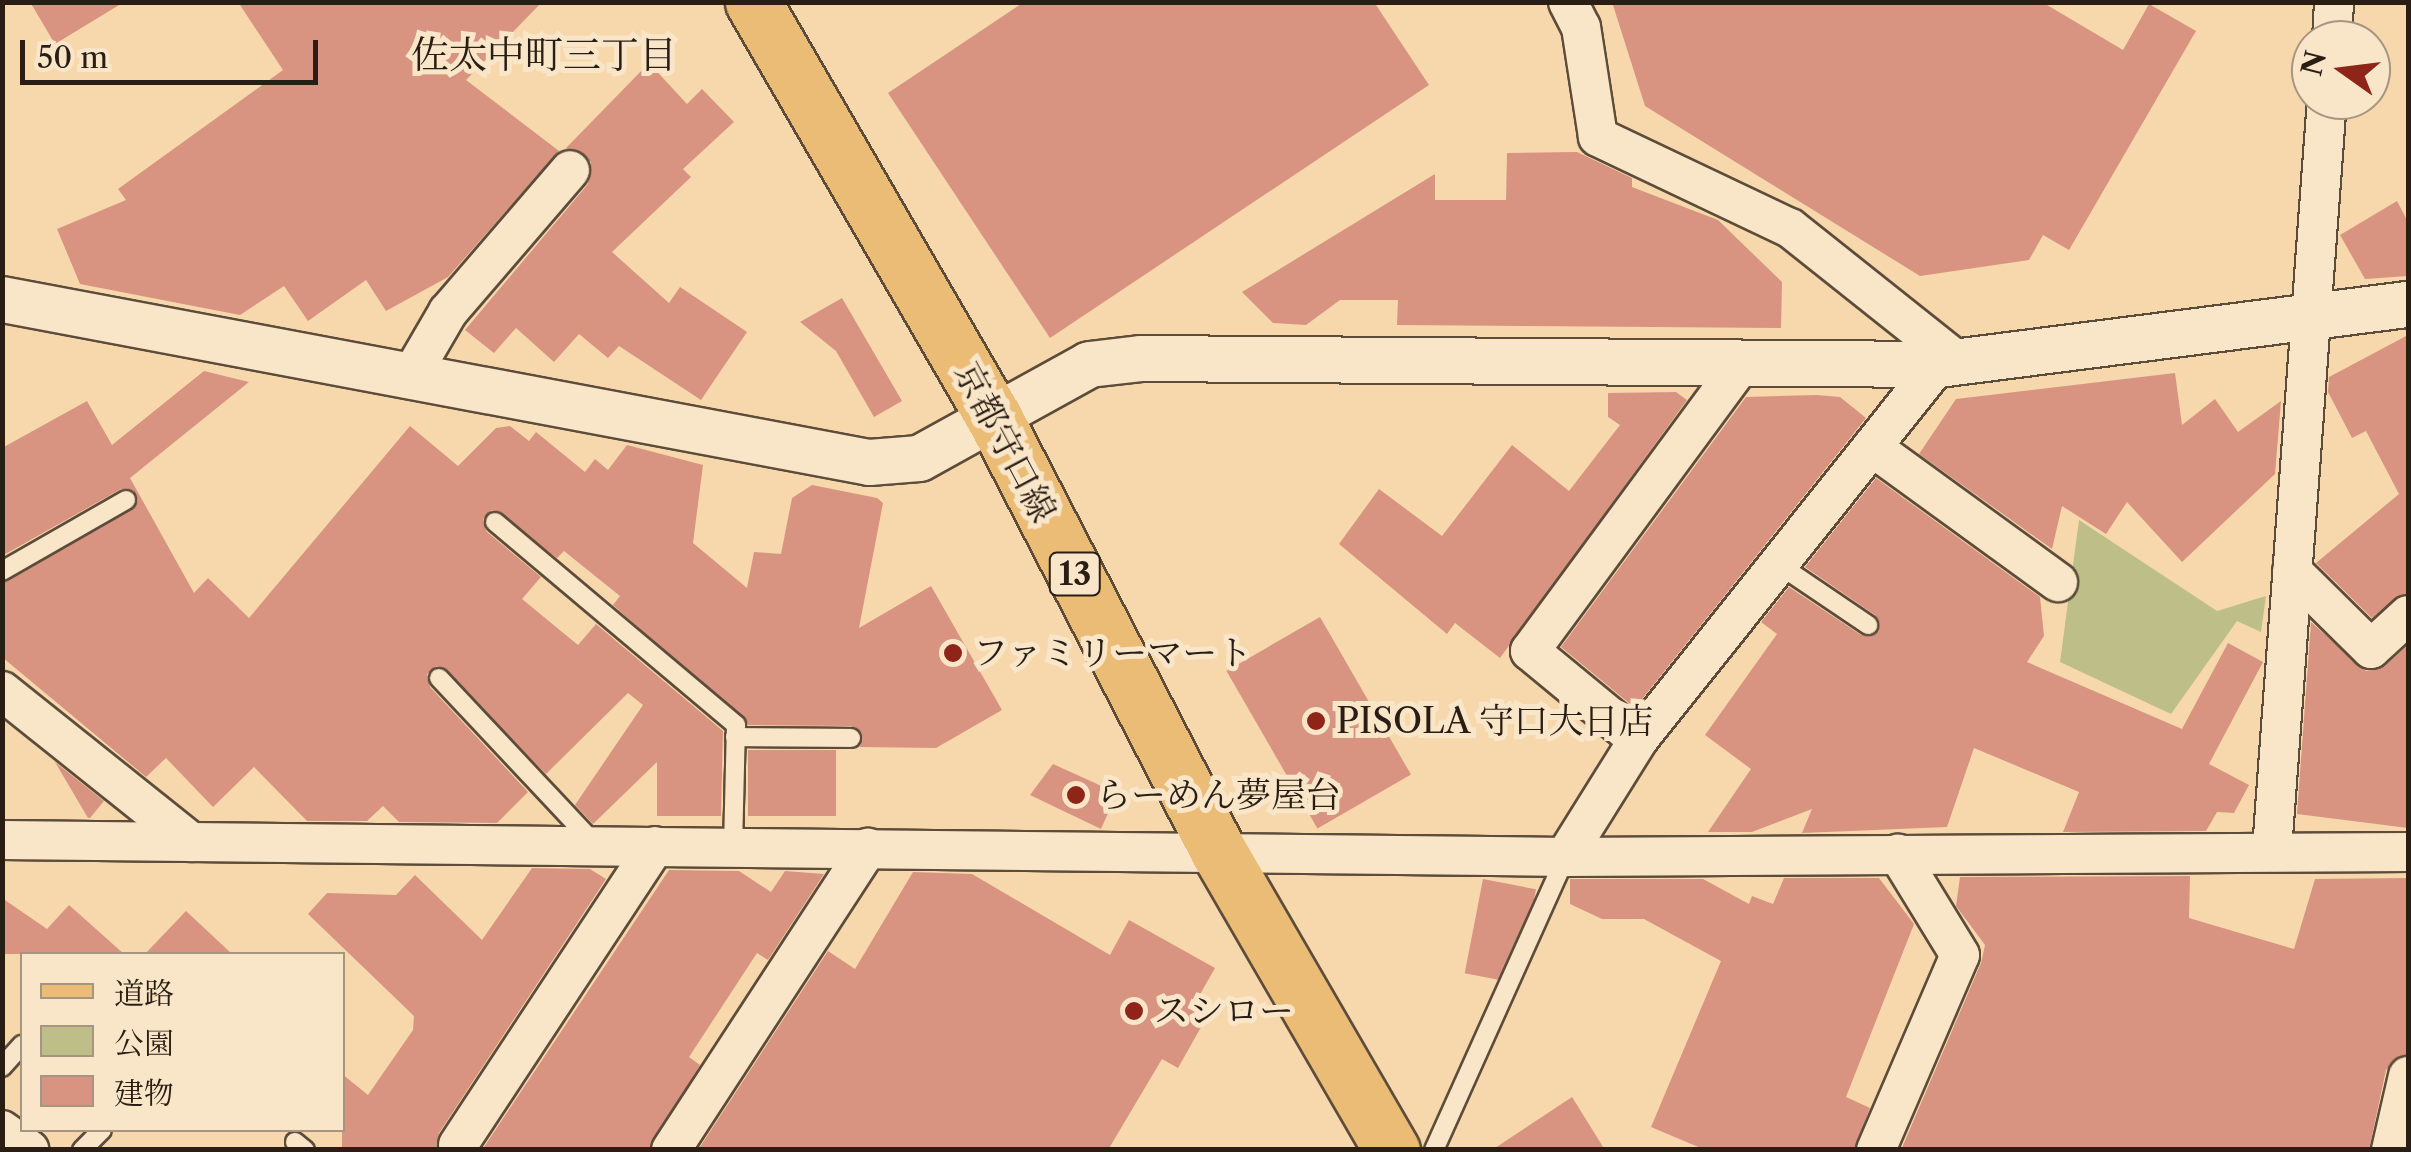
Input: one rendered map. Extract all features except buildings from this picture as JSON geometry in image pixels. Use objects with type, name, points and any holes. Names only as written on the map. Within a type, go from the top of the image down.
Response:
[{"type":"main road","name":"京都守口線","points":[[754,2],[994,417],[1219,852],[1392,1150]]},
{"type":"street","points":[[1568,2],[1581,26],[1598,137],[1790,228],[1948,363]]},
{"type":"street","points":[[2272,850],[2326,120]]},
{"type":"street","points":[[410,379],[448,312],[570,170]]},
{"type":"street","points":[[2,299],[410,379],[868,462],[919,458],[1089,364],[1140,358],[1948,363],[2408,304]]},
{"type":"street","points":[[1638,740],[1530,651],[1742,363]]},
{"type":"street","points":[[1565,857],[1638,740],[1872,447],[1948,363]]},
{"type":"street","points":[[1872,447],[2058,582]]},
{"type":"street","points":[[2292,571],[2370,649],[2408,615]]},
{"type":"street","points":[[2,691],[192,842]]},
{"type":"street","points":[[2,840],[1565,857],[2408,852]]},
{"type":"street","points":[[458,1145],[654,846]]},
{"type":"street","points":[[671,1150],[868,848]]},
{"type":"street","points":[[1876,1150],[1960,955],[1898,854]]},
{"type":"street","points":[[2391,1150],[2408,1076]]},
{"type":"lane","points":[[2,571],[126,500]]},
{"type":"lane","points":[[495,522],[736,726],[732,846]]},
{"type":"lane","points":[[1778,564],[1868,625]]},
{"type":"lane","points":[[440,678],[596,845]]},
{"type":"lane","points":[[735,737],[851,738]]},
{"type":"lane","points":[[1434,1150],[1565,857]]},
{"type":"lane","points":[[2,1067],[20,1047]]},
{"type":"lane","points":[[82,1150],[100,1132]]},
{"type":"green space","points":[[2079,520],[2217,611],[2266,596],[2261,632],[2237,621],[2171,714],[2060,662]]},
{"type":"place","name":"ファミリーマート","points":[[953,653]]},
{"type":"place","name":"PISOLA 守口大日店","points":[[1316,721]]},
{"type":"place","name":"らーめん夢屋台","points":[[1076,795]]},
{"type":"place","name":"スシロー","points":[[1134,1011]]},
{"type":"district","name":"佐太中町三丁目","points":[[544,55]]}]
